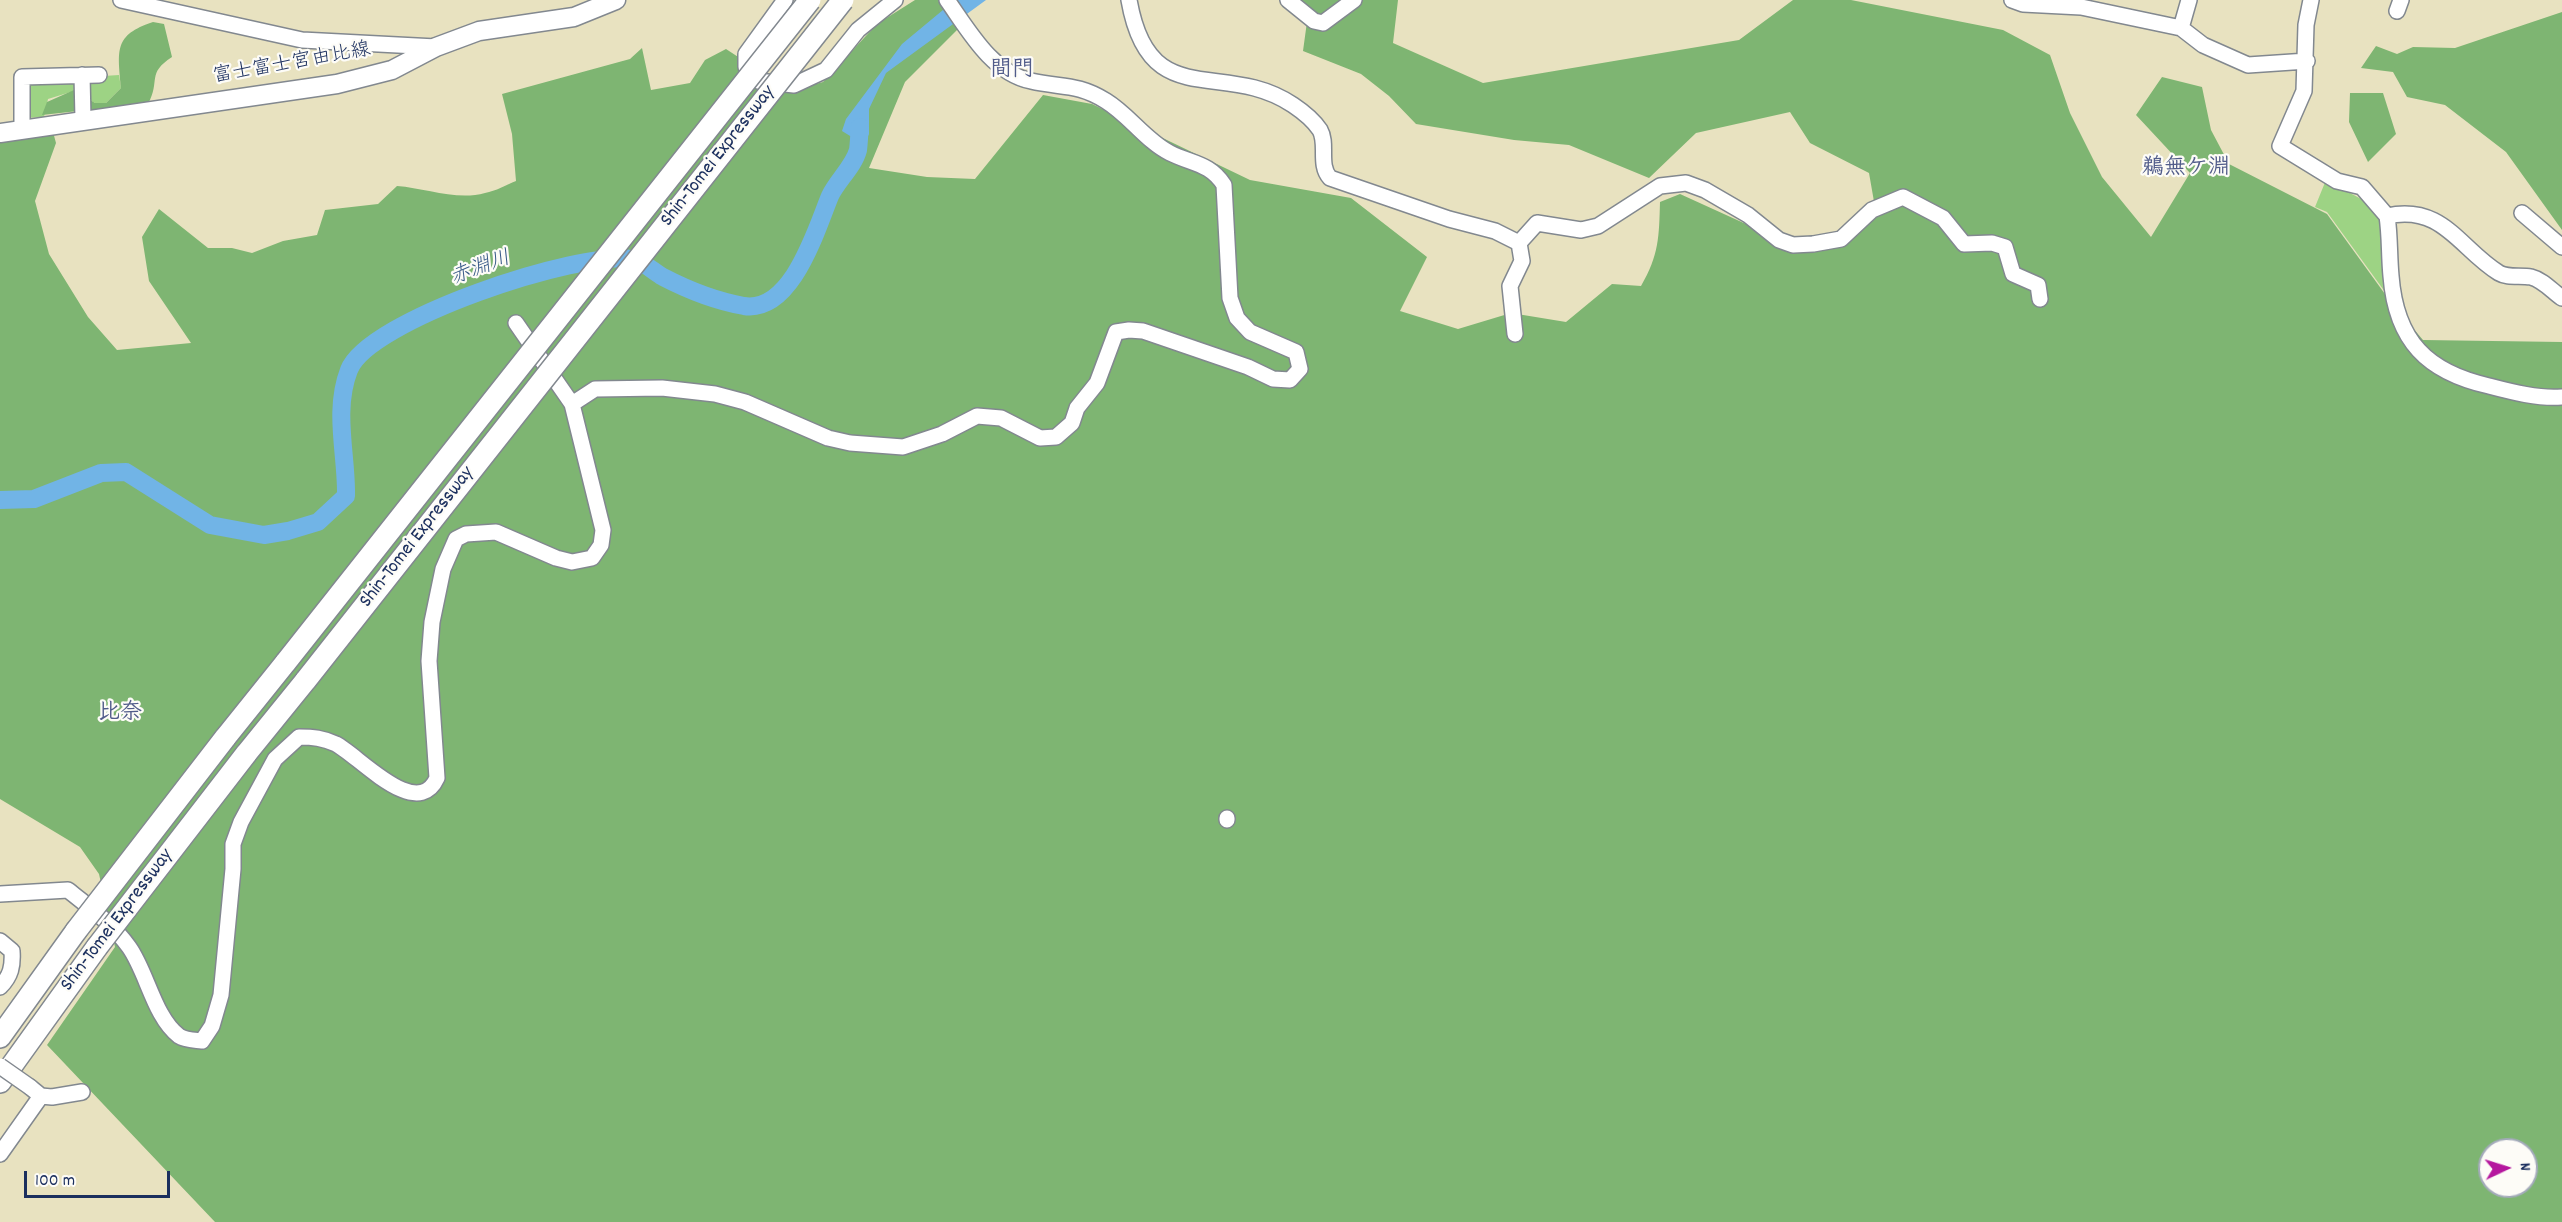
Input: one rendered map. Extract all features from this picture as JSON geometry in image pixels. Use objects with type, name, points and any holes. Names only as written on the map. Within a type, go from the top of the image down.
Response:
[{"type":"highway","name":"Shin-Tomei Expressway","points":[[0,1038],[76,931],[225,738],[810,0]]},
{"type":"highway","name":"Shin-Tomei Expressway","points":[[0,1082],[97,947],[246,754],[843,0]]},
{"type":"main road","name":"富士富士宮由比線","points":[[0,133],[83,119],[337,84],[392,70],[436,47],[479,31],[574,17],[616,0]]},
{"type":"street","points":[[121,0],[302,40],[436,47]]},
{"type":"street","points":[[785,0],[746,54],[746,66],[758,81],[794,85],[826,70],[858,30],[895,0]]},
{"type":"street","points":[[1129,0],[1134,29],[1152,60],[1185,76],[1272,93],[1309,118],[1321,131],[1325,172],[1330,178],[1449,219],[1495,231],[1519,243]]},
{"type":"street","points":[[1288,0],[1314,21],[1323,23],[1354,0]]},
{"type":"street","points":[[2012,0],[2023,4],[2080,7],[2181,28],[2203,45],[2248,65],[2307,62]]},
{"type":"street","points":[[2181,28],[2189,0]]},
{"type":"street","points":[[2311,0],[2306,25],[2307,62],[2304,91],[2280,146],[2337,181],[2362,187],[2387,216],[2391,245],[2391,276],[2399,318],[2410,341],[2427,360],[2464,381],[2511,392],[2562,398]]},
{"type":"street","points":[[572,405],[595,389],[662,388],[715,394],[745,402],[811,431],[850,443],[903,447],[942,434],[977,416],[1000,418],[1040,438],[1056,437],[1072,423],[1077,408],[1097,382],[1116,332],[1130,330],[1143,331],[1248,367],[1273,379],[1290,381],[1300,369],[1296,352],[1250,332],[1237,318],[1230,298],[1224,184],[1215,172],[1169,153],[1108,102],[1088,91],[1068,85],[1030,81],[1009,72],[989,57],[948,1]]},
{"type":"street","points":[[390,45],[392,70]]},
{"type":"street","points":[[82,75],[83,119]]},
{"type":"street","points":[[22,129],[22,77],[99,75]]},
{"type":"street","points":[[1519,243],[1537,223],[1581,230],[1598,226],[1660,186],[1686,183],[1705,190],[1748,215],[1779,240],[1793,245],[1841,239],[1872,210],[1887,201],[1903,197],[1943,218],[1964,244],[1992,243],[2005,247],[2013,274],[2038,285],[2040,299]]},
{"type":"street","points":[[2387,216],[2401,213],[2423,216],[2445,226],[2500,274],[2532,277],[2561,296]]},
{"type":"street","points":[[2522,213],[2562,247]]},
{"type":"street","points":[[1515,334],[1510,286],[1522,261],[1519,243]]},
{"type":"street","points":[[0,894],[68,890],[106,919],[130,948],[158,1007],[179,1036],[202,1041],[212,1026],[221,995],[233,869],[233,844],[241,822],[275,759],[299,737],[318,737],[338,745],[392,786],[409,793],[425,792],[433,787],[437,778],[429,661],[432,622],[443,569],[456,539],[465,534],[496,532],[572,562],[592,558],[601,545],[603,530],[572,405],[516,323]]},
{"type":"street","points":[[0,941],[12,951],[13,966],[7,980],[0,987]]},
{"type":"street","points":[[0,1066],[35,1091],[52,1097],[82,1092]]},
{"type":"street","points":[[0,1154],[35,1091]]},
{"type":"green space","points":[[915,0],[941,0],[959,28],[905,82],[869,168],[927,177],[975,179],[1043,95],[1092,104],[1250,180],[1351,198],[1427,257],[1400,311],[1458,329],[1511,313],[1566,322],[1612,284],[1641,286],[1655,255],[1660,202],[1680,194],[1803,250],[1838,247],[1876,213],[1869,173],[1810,143],[1790,112],[1696,133],[1649,178],[1569,145],[1514,140],[1416,124],[1389,96],[1361,74],[1303,51],[1309,7],[1299,0],[1398,0],[1393,43],[1483,83],[1739,40],[1793,0],[1851,0],[2003,30],[2050,55],[2070,113],[2102,177],[2151,237],[2190,173],[2136,115],[2162,77],[2202,87],[2211,130],[2229,164],[2327,214],[2390,301],[2423,340],[2562,342],[2562,1222],[215,1222],[47,1045],[115,947],[99,874],[80,847],[0,799],[0,142],[53,132],[56,143],[35,201],[49,254],[88,317],[117,350],[191,343],[149,281],[142,237],[159,209],[208,248],[232,248],[252,253],[283,241],[317,235],[325,210],[378,204],[397,186],[463,196],[489,192],[516,181],[512,134],[502,94],[630,59],[642,48],[651,90],[690,83],[705,60],[726,49],[790,91],[823,82],[877,24]]},
{"type":"green space","points":[[2562,12],[2562,230],[2506,152],[2445,105],[2407,97],[2393,72],[2361,68],[2376,46],[2397,54],[2413,47],[2455,48]]},
{"type":"green space","points":[[153,22],[164,24],[172,57],[156,73],[154,89],[148,104],[131,109],[96,109],[42,115],[47,102],[74,90],[95,103],[106,103],[121,88],[119,54],[125,39],[140,27]]},
{"type":"green space","points":[[119,75],[121,88],[106,103],[95,103],[74,91],[48,99],[44,117],[25,118],[26,81]]},
{"type":"green space","points":[[2350,93],[2383,93],[2396,134],[2368,162],[2349,122]]},
{"type":"green space","points":[[2326,180],[2363,200],[2383,224],[2388,296],[2327,212],[2315,207]]},
{"type":"water","points":[[955,0],[986,0],[886,73],[869,109],[869,134],[859,155],[855,139],[842,131],[846,119],[902,44]]},
{"type":"waterway","name":"赤淵川","points":[[0,500],[34,499],[101,473],[126,472],[210,525],[264,535],[318,522],[346,496],[342,401],[349,370],[364,351],[394,330],[478,292],[525,277],[606,259],[636,260],[663,277],[702,294],[744,306],[761,305],[776,297],[800,266],[830,196],[856,156],[860,127]]},
{"type":"district","name":"間門","points":[[1012,72]]},
{"type":"district","name":"鵜無ケ淵","points":[[2186,170]]},
{"type":"district","name":"比奈","points":[[120,715]]}]
